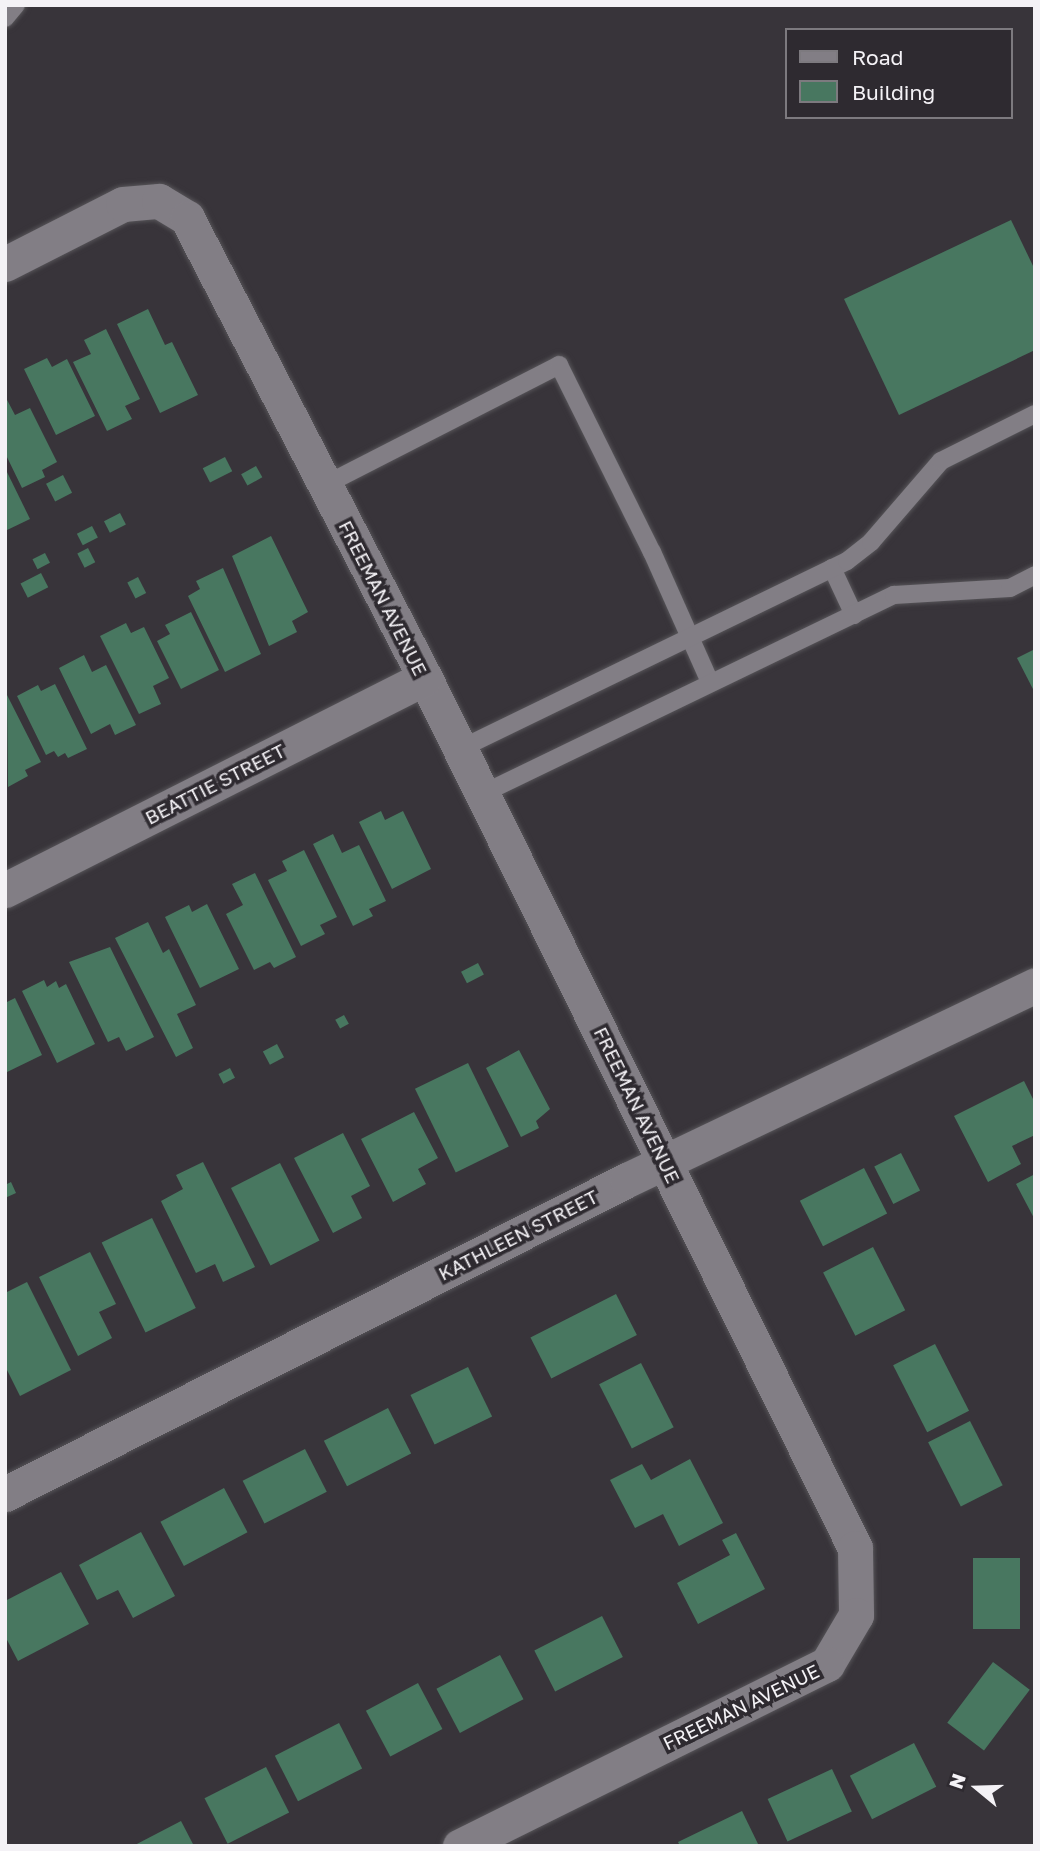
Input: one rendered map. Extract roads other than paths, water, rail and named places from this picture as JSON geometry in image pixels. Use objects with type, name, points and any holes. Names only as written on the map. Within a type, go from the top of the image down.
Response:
[{"type":"street","name":"FREEMAN AVENUE","points":[[5,264],[123,204],[159,201],[187,218],[425,678],[855,1548],[856,1615],[827,1664],[460,1846]]},
{"type":"street","name":"BEATTIE STREET","points":[[5,890],[425,678]]},
{"type":"street","name":"KATHLEEN STREET","points":[[5,1494],[664,1161],[1035,985]]},
{"type":"lane","points":[[5,18],[16,5]]},
{"type":"lane","points":[[325,485],[559,365],[710,682]]},
{"type":"lane","points":[[460,749],[832,568],[871,541],[941,461],[1035,414]]},
{"type":"lane","points":[[832,568],[854,615]]},
{"type":"lane","points":[[482,794],[894,595],[1010,588],[1035,575]]}]
